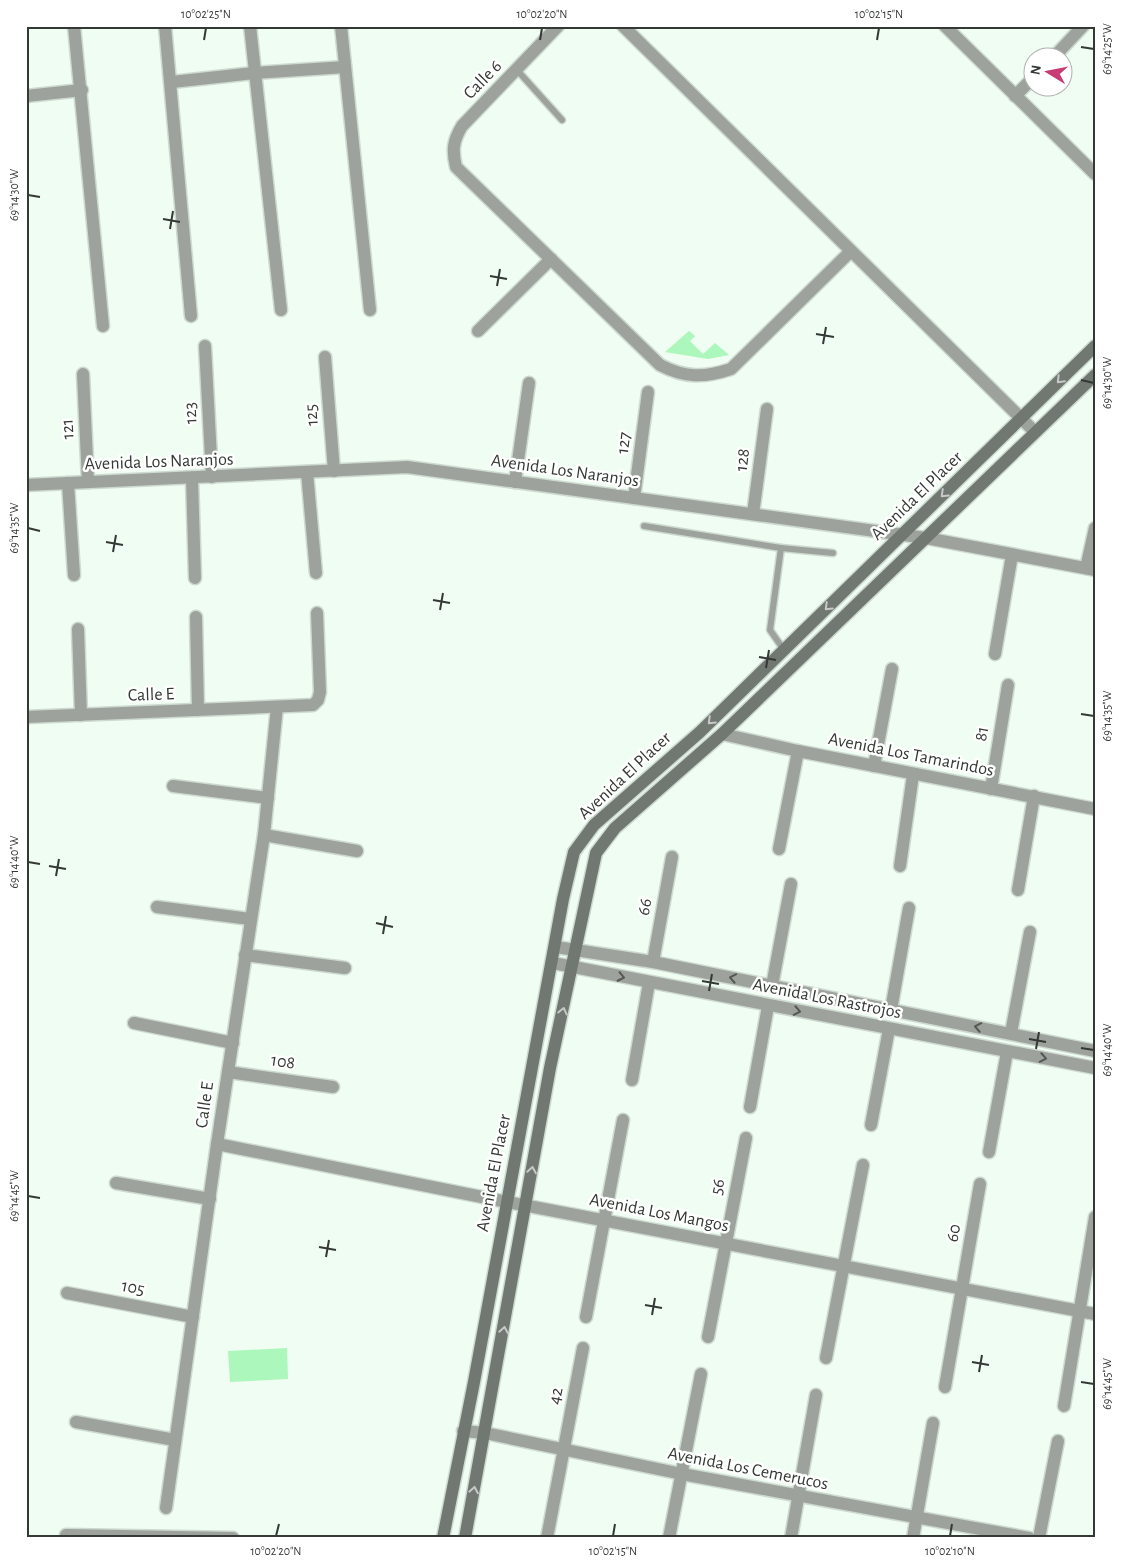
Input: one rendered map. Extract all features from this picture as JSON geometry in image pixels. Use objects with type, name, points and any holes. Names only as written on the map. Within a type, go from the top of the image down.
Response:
[{"type":"street","points":[[74,26],[82,90],[103,326]]},
{"type":"street","points":[[165,26],[172,82],[191,316]]},
{"type":"street","points":[[250,26],[281,310]]},
{"type":"street","points":[[341,26],[370,310]]},
{"type":"street","name":"Calle 6","points":[[551,259],[456,167],[453,153],[454,139],[462,126],[558,26]]},
{"type":"street","points":[[623,26],[1035,432]]},
{"type":"street","points":[[945,26],[1095,174]]},
{"type":"street","points":[[1062,48],[1083,26]]},
{"type":"street","points":[[172,82],[254,73],[345,67]]},
{"type":"street","points":[[1015,96],[1024,87]]},
{"type":"street","points":[[26,96],[82,90]]},
{"type":"street","points":[[478,331],[551,259],[660,365],[677,374],[700,377],[730,369],[851,251]]},
{"type":"street","name":"123","points":[[205,346],[212,478]]},
{"type":"street","name":"Avenida El Placer","points":[[443,1538],[556,947],[563,899],[574,852],[594,825],[700,732],[1095,346]]},
{"type":"street","name":"125","points":[[326,357],[334,471]]},
{"type":"street","name":"121","points":[[83,374],[88,482]]},
{"type":"street","name":"Avenida El Placer","points":[[466,1538],[550,1068],[596,853],[615,828],[722,734],[1095,375]]},
{"type":"street","points":[[515,482],[529,383]]},
{"type":"street","name":"127","points":[[634,498],[648,392]]},
{"type":"street","name":"128","points":[[753,514],[767,409]]},
{"type":"street","name":"Avenida Los Naranjos","points":[[26,485],[212,478],[407,467],[926,538],[1090,569]]},
{"type":"street","points":[[307,472],[316,573]]},
{"type":"street","points":[[192,478],[195,578]]},
{"type":"street","points":[[68,483],[74,575]]},
{"type":"street","points":[[1090,569],[1095,528]]},
{"type":"street","points":[[995,654],[1012,555]]},
{"type":"street","name":"Calle E","points":[[26,717],[314,705],[318,700],[320,692],[317,612]]},
{"type":"street","points":[[196,617],[198,710]]},
{"type":"street","points":[[78,629],[81,715]]},
{"type":"street","points":[[874,766],[892,669]]},
{"type":"street","name":"81","points":[[991,789],[1008,685]]},
{"type":"street","name":"Calle E","points":[[166,1508],[217,1144],[264,835],[277,707]]},
{"type":"street","name":"Avenida Los Tamarindos","points":[[722,734],[798,752],[1095,809]]},
{"type":"street","points":[[779,849],[798,752]]},
{"type":"street","points":[[900,866],[913,775]]},
{"type":"street","points":[[173,786],[268,798]]},
{"type":"street","points":[[1018,890],[1034,796]]},
{"type":"street","points":[[264,835],[357,851]]},
{"type":"street","name":"66","points":[[653,962],[672,857]]},
{"type":"street","points":[[772,986],[791,884]]},
{"type":"street","points":[[156,907],[250,919]]},
{"type":"street","points":[[891,1010],[909,908]]},
{"type":"street","points":[[1011,1033],[1030,932]]},
{"type":"street","name":"Avenida Los Rastrojos","points":[[556,947],[653,962],[1095,1051]]},
{"type":"street","points":[[245,955],[345,968]]},
{"type":"street","name":"Avenida Los Rastrojos","points":[[552,963],[1095,1068]]},
{"type":"street","points":[[632,1080],[649,983]]},
{"type":"street","points":[[750,1107],[768,1006]]},
{"type":"street","points":[[134,1023],[233,1043]]},
{"type":"street","points":[[871,1125],[889,1029]]},
{"type":"street","points":[[989,1152],[1007,1052]]},
{"type":"street","name":"108","points":[[228,1072],[333,1087]]},
{"type":"street","points":[[586,1317],[623,1120]]},
{"type":"street","name":"56","points":[[708,1337],[746,1138]]},
{"type":"street","name":"Avenida Los Mangos","points":[[217,1144],[604,1221],[1095,1314]]},
{"type":"street","points":[[826,1358],[863,1165]]},
{"type":"street","points":[[116,1183],[210,1199]]},
{"type":"street","name":"60","points":[[945,1387],[980,1184]]},
{"type":"street","points":[[1064,1406],[1095,1217]]},
{"type":"street","name":"105","points":[[67,1293],[193,1318]]},
{"type":"street","name":"42","points":[[547,1538],[583,1348]]},
{"type":"street","points":[[669,1538],[701,1374]]},
{"type":"street","points":[[791,1538],[816,1395]]},
{"type":"street","points":[[76,1422],[175,1440]]},
{"type":"street","points":[[913,1538],[933,1422]]},
{"type":"street","name":"Avenida Los Cemerucos","points":[[463,1431],[485,1433],[562,1451],[1029,1538]]},
{"type":"street","points":[[1039,1538],[1058,1441]]},
{"type":"street","points":[[66,1535],[233,1538]]},
{"type":"lane","points":[[517,70],[562,120]]},
{"type":"lane","points":[[644,526],[781,548],[833,553]]},
{"type":"lane","points":[[781,548],[770,630],[784,650]]},
{"type":"green space","points":[[689,331],[695,336],[690,341],[703,354],[715,343],[729,355],[708,359],[665,352]]},
{"type":"green space","points":[[287,1348],[288,1379],[230,1382],[228,1351]]}]
